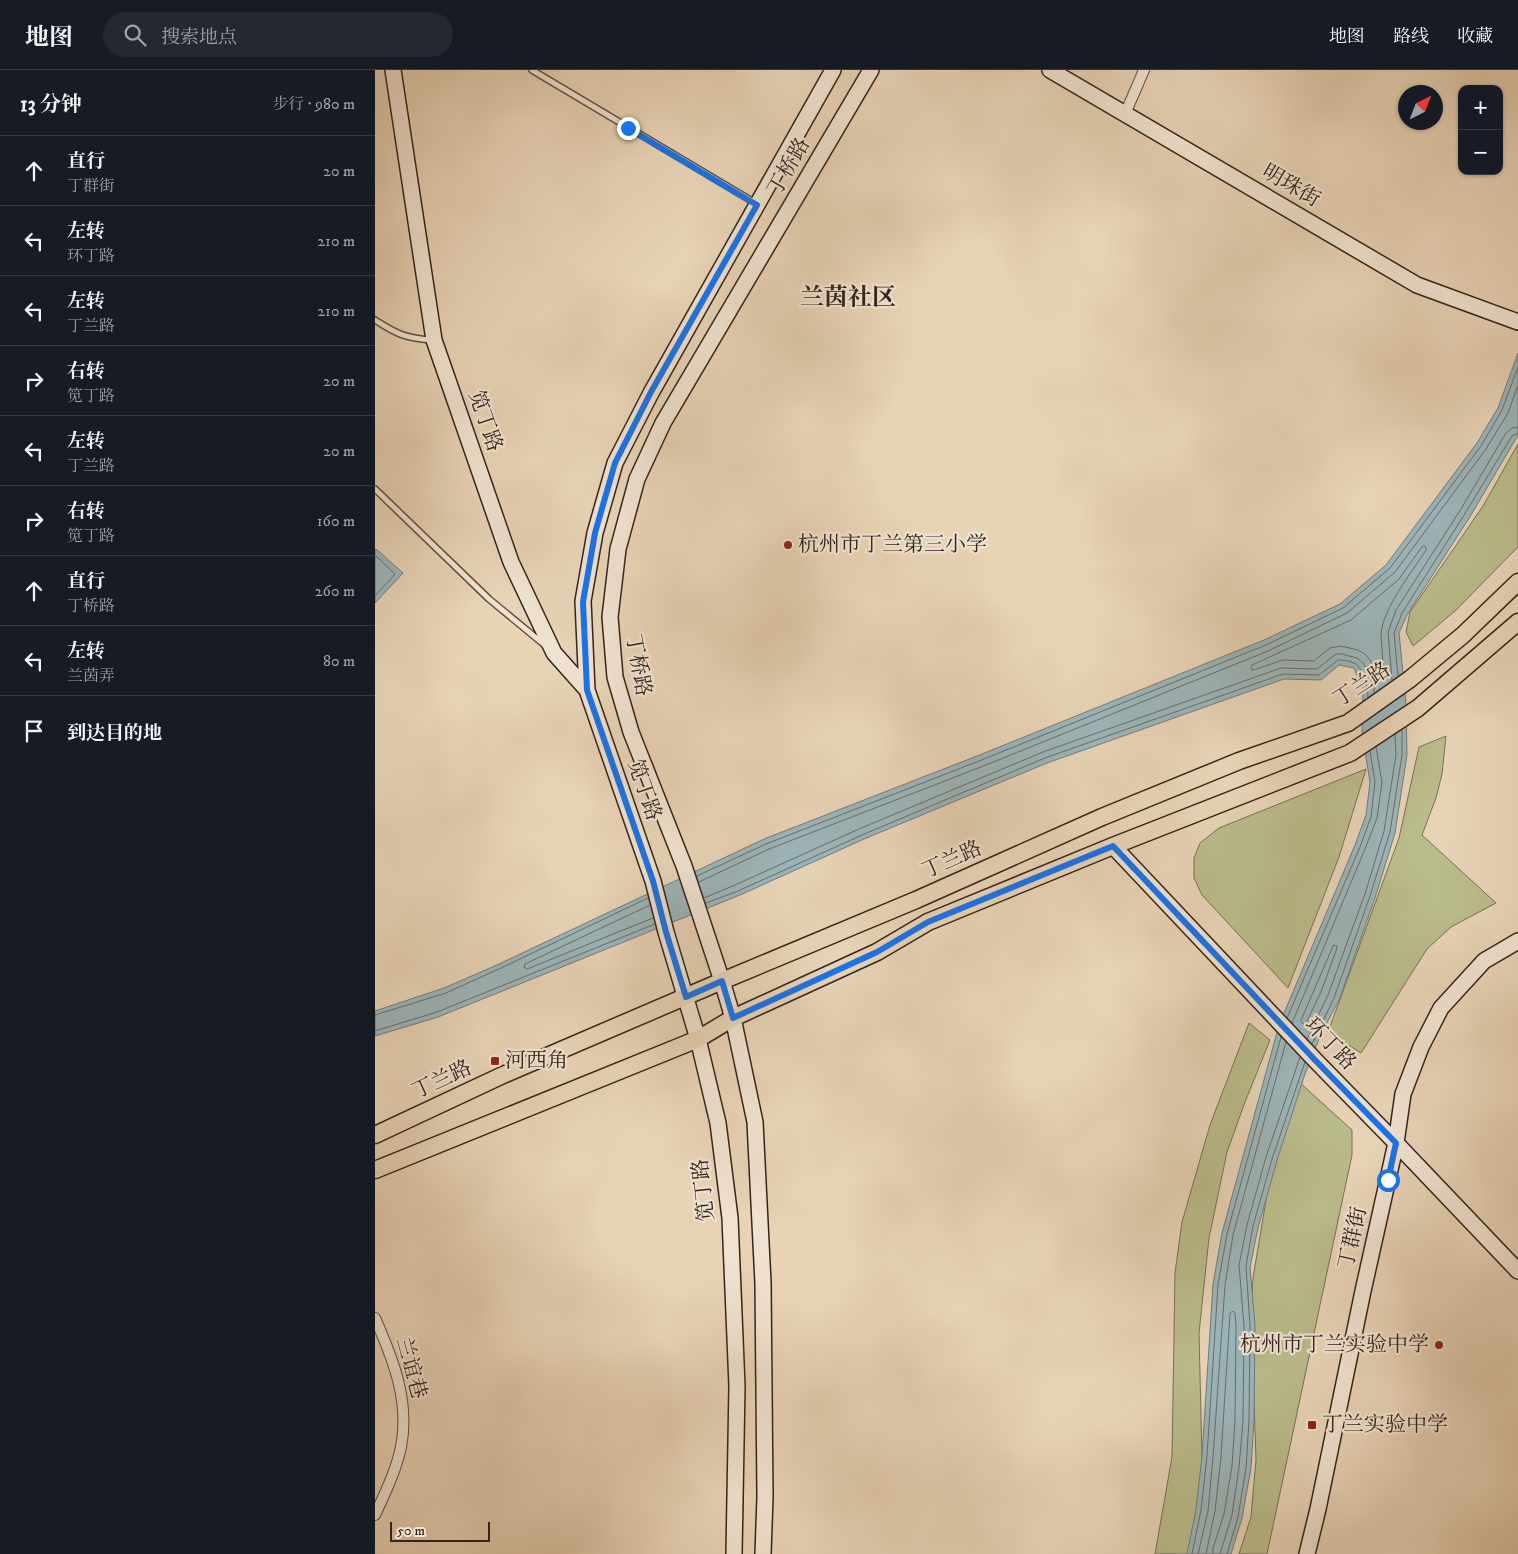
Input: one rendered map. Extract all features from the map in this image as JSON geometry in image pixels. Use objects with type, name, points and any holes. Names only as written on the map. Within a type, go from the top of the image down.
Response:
[{"type":"main road","name":"笕丁路","points":[[393,70],[434,340],[511,562],[554,653],[587,690],[653,881],[698,1039],[718,1123],[730,1218],[737,1386],[734,1554]]},
{"type":"main road","name":"丁桥路","points":[[587,690],[583,602],[595,533],[615,463],[651,392],[833,70]]},
{"type":"main road","name":"丁桥路","points":[[631,732],[615,677],[610,617],[618,549],[637,479],[663,424],[871,70]]},
{"type":"main road","name":"明珠街","points":[[1050,70],[1417,285],[1518,322]]},
{"type":"main road","name":"丁兰路","points":[[375,1135],[503,1076],[722,981],[916,900],[1102,817],[1239,761],[1348,723],[1410,679],[1463,635],[1518,582]]},
{"type":"main road","points":[[375,1170],[698,1039],[733,1018],[877,952],[928,922],[1113,846],[1350,753],[1418,708],[1518,622]]},
{"type":"main road","name":"笕丁路","points":[[631,732],[684,866],[702,918],[733,1018],[755,1122],[763,1284],[765,1497],[763,1554]]},
{"type":"main road","name":"环丁路","points":[[1113,846],[1518,1271]]},
{"type":"main road","name":"丁群街","points":[[1307,1554],[1396,1143],[1403,1094],[1421,1047],[1441,1008],[1484,961],[1518,941]]},
{"type":"street","points":[[1125,114],[1144,70]]},
{"type":"street","name":"兰谊巷","points":[[375,1318],[390,1353],[403,1403],[401,1447],[375,1515]]},
{"type":"lane","points":[[532,70],[757,205]]},
{"type":"lane","points":[[375,320],[392,331],[411,338],[434,340]]},
{"type":"lane","points":[[375,489],[489,599],[554,653]]},
{"type":"green space","points":[[1518,444],[1518,547],[1455,611],[1413,646],[1406,632],[1410,612],[1483,506]]},
{"type":"green space","points":[[1446,736],[1442,774],[1436,798],[1422,835],[1496,903],[1451,927],[1427,949],[1361,1053],[1328,1032],[1399,838],[1419,747]]},
{"type":"green space","points":[[1366,769],[1339,857],[1288,988],[1202,895],[1194,878],[1194,858],[1200,843],[1219,828]]},
{"type":"green space","points":[[1249,1023],[1270,1040],[1227,1152],[1209,1238],[1199,1333],[1203,1499],[1190,1554],[1155,1554],[1172,1457],[1175,1273],[1182,1222],[1210,1125]]},
{"type":"green space","points":[[1299,1082],[1352,1130],[1352,1155],[1267,1554],[1239,1554],[1251,1517],[1256,1460],[1254,1399],[1249,1340],[1253,1278],[1267,1194]]},
{"type":"water","points":[[1518,353],[1518,435],[1471,515],[1407,615],[1399,633],[1406,703],[1407,755],[1395,833],[1375,898],[1339,1000],[1321,1034],[1305,1074],[1277,1160],[1258,1228],[1250,1267],[1255,1325],[1254,1421],[1251,1468],[1242,1518],[1231,1554],[1187,1554],[1196,1510],[1202,1456],[1213,1284],[1222,1233],[1279,1025],[1366,815],[1370,782],[1362,733],[1363,689],[1354,668],[1339,665],[1321,680],[1284,679],[1047,763],[864,839],[740,895],[438,1017],[375,1036],[375,1011],[444,988],[499,964],[764,839],[977,756],[1264,640],[1340,604],[1386,565],[1477,443],[1498,408]]},
{"type":"water","points":[[375,550],[403,573],[375,603]]},
{"type":"place","name":"杭州市丁兰第三小学","points":[[788,545]]},
{"type":"place","name":"河西角","points":[[495,1061]]},
{"type":"place","name":"杭州市丁兰实验中学","points":[[1439,1345]]},
{"type":"place","name":"丁兰实验中学","points":[[1312,1425]]},
{"type":"district","name":"兰茵社区","points":[[848,298]]},
{"type":"route","points":[[628,128],[757,205],[651,392],[615,463],[595,533],[583,602],[587,690],[653,881],[686,997],[722,981],[733,1018],[877,952],[928,922],[1113,846],[1396,1143],[1388,1180]]}]
